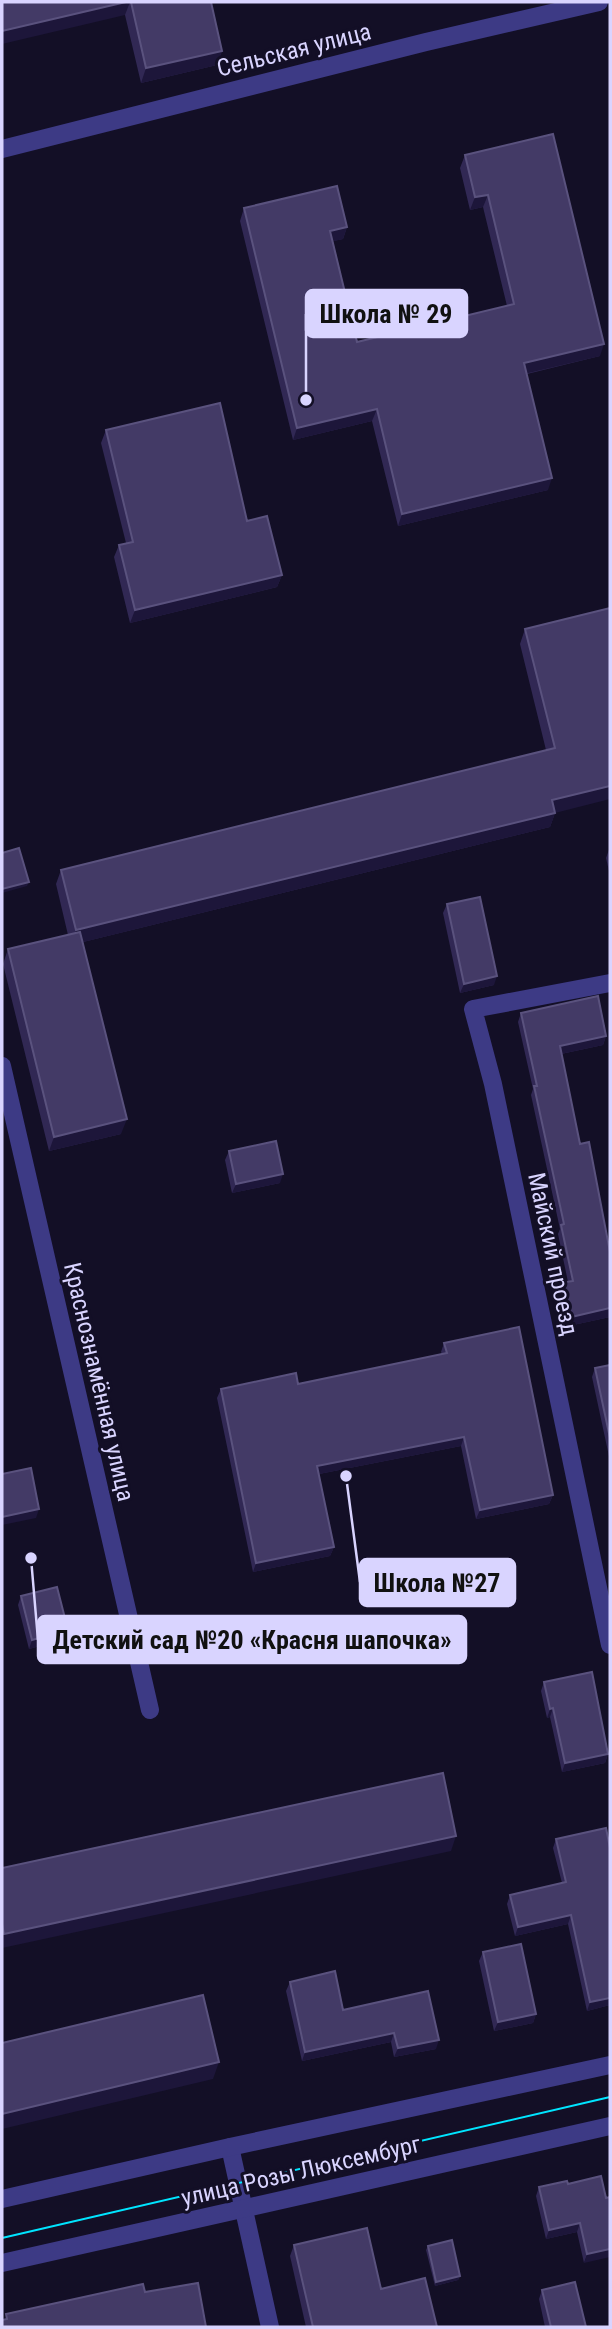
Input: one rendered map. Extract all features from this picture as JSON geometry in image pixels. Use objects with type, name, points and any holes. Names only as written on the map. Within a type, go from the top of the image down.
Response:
[{"type":"street","name":"Сельская улица","points":[[2,149],[426,42],[599,2]]},
{"type":"street","name":"Майский проезд","points":[[610,983],[473,1009],[496,1098],[610,1645]]},
{"type":"street","name":"Краснознамённая улица","points":[[2,1066],[149,1710]]},
{"type":"street","name":"улица Розы Люксембург","points":[[2,2199],[610,2065]]},
{"type":"street","name":"улица Розы Люксембург","points":[[2,2263],[610,2126]]},
{"type":"street","points":[[230,2147],[270,2327]]},
{"type":"building","points":[[2,2],[126,2],[2,31]]},
{"type":"building","points":[[131,2],[211,2],[222,51],[146,68]]},
{"type":"building","points":[[553,134],[604,344],[524,363],[552,478],[402,514],[377,409],[297,428],[244,208],[337,186],[347,227],[330,231],[357,342],[514,304],[488,195],[475,197],[465,155]]},
{"type":"building","points":[[220,403],[247,521],[267,516],[282,575],[135,610],[119,545],[133,542],[106,430]]},
{"type":"building","points":[[610,608],[610,786],[552,800],[555,813],[76,930],[61,870],[555,748],[525,629]]},
{"type":"building","points":[[19,848],[29,882],[2,889],[2,853]]},
{"type":"building","points":[[480,897],[497,976],[464,984],[447,904]]},
{"type":"building","points":[[80,932],[127,1119],[54,1137],[8,949]]},
{"type":"building","points":[[598,996],[606,1036],[560,1046],[580,1144],[589,1142],[610,1252],[610,1308],[567,1318],[560,1283],[573,1281],[521,1013]]},
{"type":"building","points":[[276,1141],[283,1174],[236,1184],[229,1151]]},
{"type":"building","points":[[519,1327],[553,1495],[480,1510],[464,1437],[317,1466],[334,1547],[256,1563],[221,1389],[296,1373],[298,1384],[447,1353],[444,1343]]},
{"type":"building","points":[[610,1365],[610,1438],[595,1368]]},
{"type":"building","points":[[31,1468],[39,1509],[2,1517],[2,1474]]},
{"type":"building","points":[[57,1587],[68,1630],[32,1640],[21,1596]]},
{"type":"building","points":[[592,1672],[608,1754],[565,1763],[553,1708],[550,1709],[544,1682]]},
{"type":"building","points":[[443,1773],[456,1836],[4,1934],[2,1868]]},
{"type":"building","points":[[606,1828],[610,1848],[610,1998],[590,2002],[571,1915],[518,1927],[510,1895],[566,1882],[556,1839]]},
{"type":"building","points":[[521,1944],[536,2014],[498,2022],[483,1952]]},
{"type":"building","points":[[335,1971],[343,2010],[428,1991],[439,2040],[398,2048],[394,2033],[305,2052],[290,1982]]},
{"type":"building","points":[[203,1995],[219,2062],[2,2114],[2,2043]]},
{"type":"building","points":[[601,2176],[606,2198],[610,2197],[610,2249],[587,2254],[580,2223],[549,2230],[539,2187],[567,2181],[568,2184]]},
{"type":"building","points":[[367,2228],[381,2289],[425,2278],[437,2327],[313,2327],[294,2245]]},
{"type":"building","points":[[452,2240],[460,2276],[436,2282],[428,2246]]},
{"type":"building","points":[[575,2282],[586,2327],[551,2327],[542,2290]]},
{"type":"building","points":[[198,2283],[206,2327],[2,2327],[2,2320],[7,2319],[6,2314],[143,2284],[145,2292]]},
{"type":"tram line","points":[[2,2238],[610,2097]]},
{"type":"place","name":"Школа № 29","points":[[306,400]]},
{"type":"place","name":"Школа №27","points":[[346,1476]]},
{"type":"place","name":"Детский сад №20 «Красня шапочка»","points":[[31,1558]]}]
